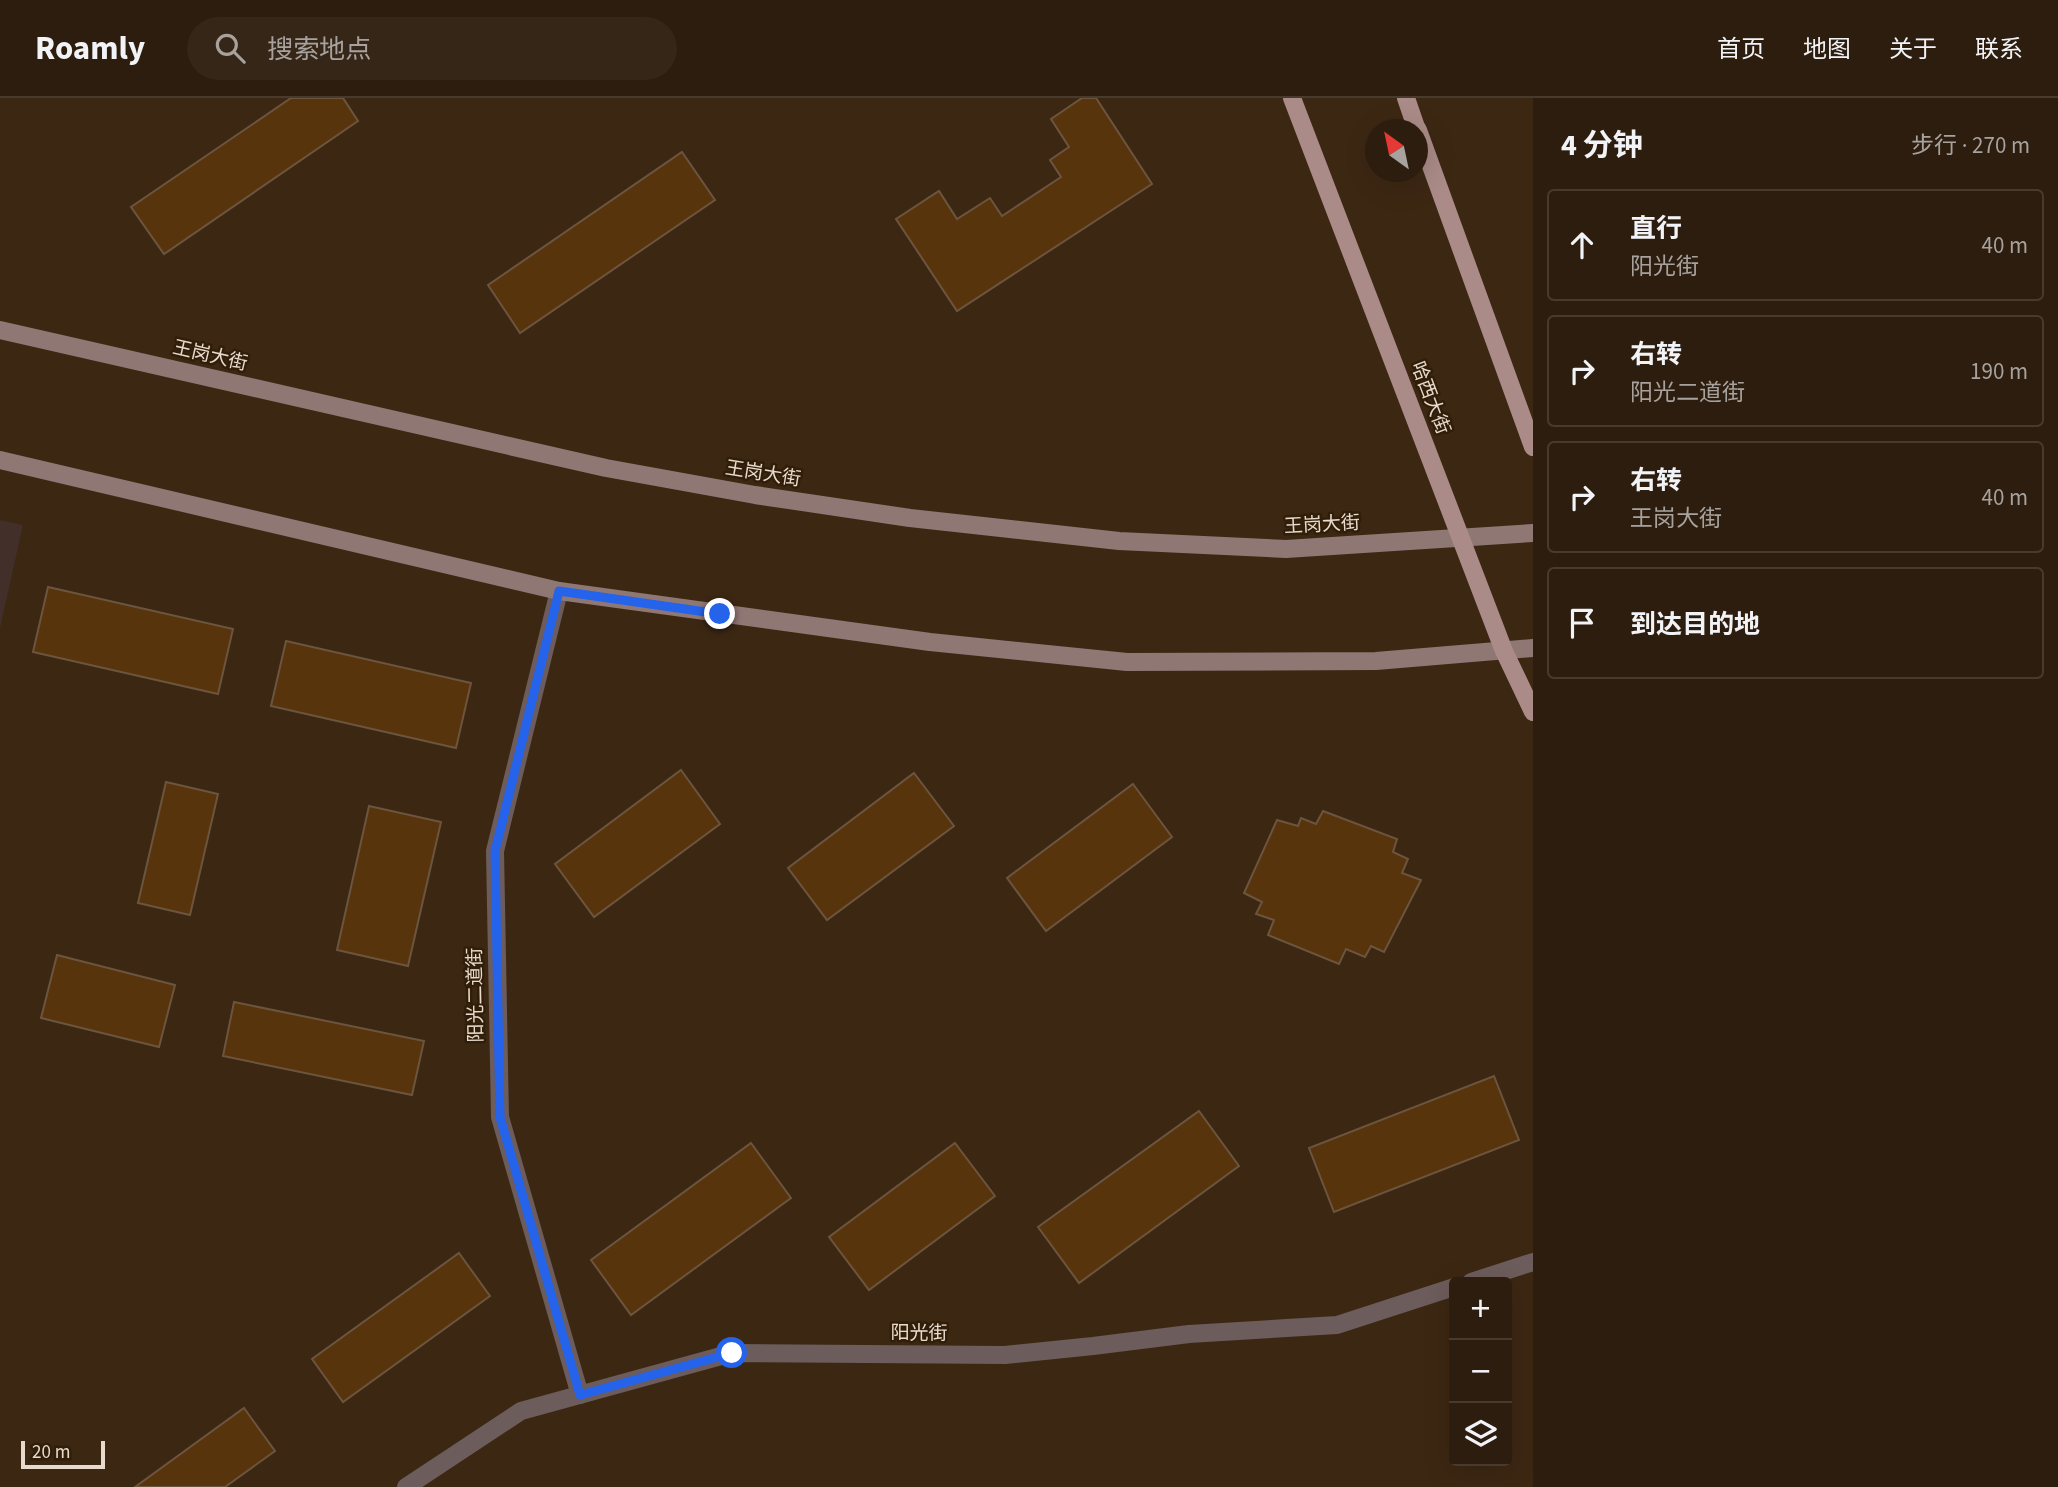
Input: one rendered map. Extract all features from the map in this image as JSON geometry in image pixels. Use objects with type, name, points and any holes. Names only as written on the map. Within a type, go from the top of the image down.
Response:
[{"type":"main road","name":"哈西大街","points":[[1292,98],[1504,651],[1533,712]]},
{"type":"main road","points":[[1406,98],[1413,119]]},
{"type":"main road","points":[[1428,160],[1533,447]]},
{"type":"main road","name":"王岗大街","points":[[0,330],[606,468],[755,495],[884,514],[1133,542],[1286,549],[1462,540],[1533,533]]},
{"type":"main road","points":[[0,460],[559,591],[930,642],[1127,662],[1376,661],[1533,648]]},
{"type":"street","name":"阳光二道街","points":[[559,591],[495,851],[500,1117],[580,1395]]},
{"type":"street","points":[[1486,1277],[1533,1262]]},
{"type":"street","name":"阳光街","points":[[406,1487],[521,1410],[732,1353],[1005,1355],[1189,1334],[1337,1325],[1449,1289]]},
{"type":"shaded area","points":[[0,520],[23,525],[0,628]]},
{"type":"building","points":[[291,98],[343,98],[358,121],[164,254],[131,207]]},
{"type":"building","points":[[1082,98],[1096,98],[1152,184],[957,311],[896,219],[939,191],[957,219],[990,198],[1002,216],[1061,177],[1050,160],[1069,147],[1051,119]]},
{"type":"building","points":[[682,152],[715,200],[520,333],[488,285]]},
{"type":"building","points":[[48,587],[233,629],[218,694],[33,652]]},
{"type":"building","points":[[286,641],[471,683],[456,748],[271,706]]},
{"type":"building","points":[[681,770],[720,824],[594,917],[555,864]]},
{"type":"building","points":[[914,773],[954,826],[827,920],[788,868]]},
{"type":"building","points":[[166,782],[218,794],[190,915],[138,903]]},
{"type":"building","points":[[1133,784],[1172,837],[1046,931],[1007,878]]},
{"type":"building","points":[[369,806],[441,822],[408,966],[337,950]]},
{"type":"building","points":[[1323,811],[1397,839],[1393,852],[1408,859],[1402,873],[1421,880],[1384,952],[1371,946],[1365,957],[1346,949],[1339,964],[1268,935],[1274,920],[1256,914],[1262,902],[1244,893],[1277,820],[1298,826],[1301,818],[1316,824]]},
{"type":"building","points":[[57,955],[175,985],[159,1047],[41,1018]]},
{"type":"building","points":[[234,1002],[424,1041],[412,1095],[223,1056]]},
{"type":"building","points":[[1494,1076],[1519,1140],[1334,1212],[1309,1148]]},
{"type":"building","points":[[1199,1111],[1239,1166],[1079,1283],[1038,1227]]},
{"type":"building","points":[[751,1143],[791,1198],[631,1315],[591,1260]]},
{"type":"building","points":[[955,1143],[995,1196],[869,1290],[829,1237]]},
{"type":"building","points":[[459,1253],[490,1296],[343,1402],[312,1359]]},
{"type":"building","points":[[244,1408],[275,1451],[225,1487],[135,1487]]},
{"type":"route","points":[[720,614],[559,591],[495,851],[500,1117],[580,1395],[732,1353]]}]
